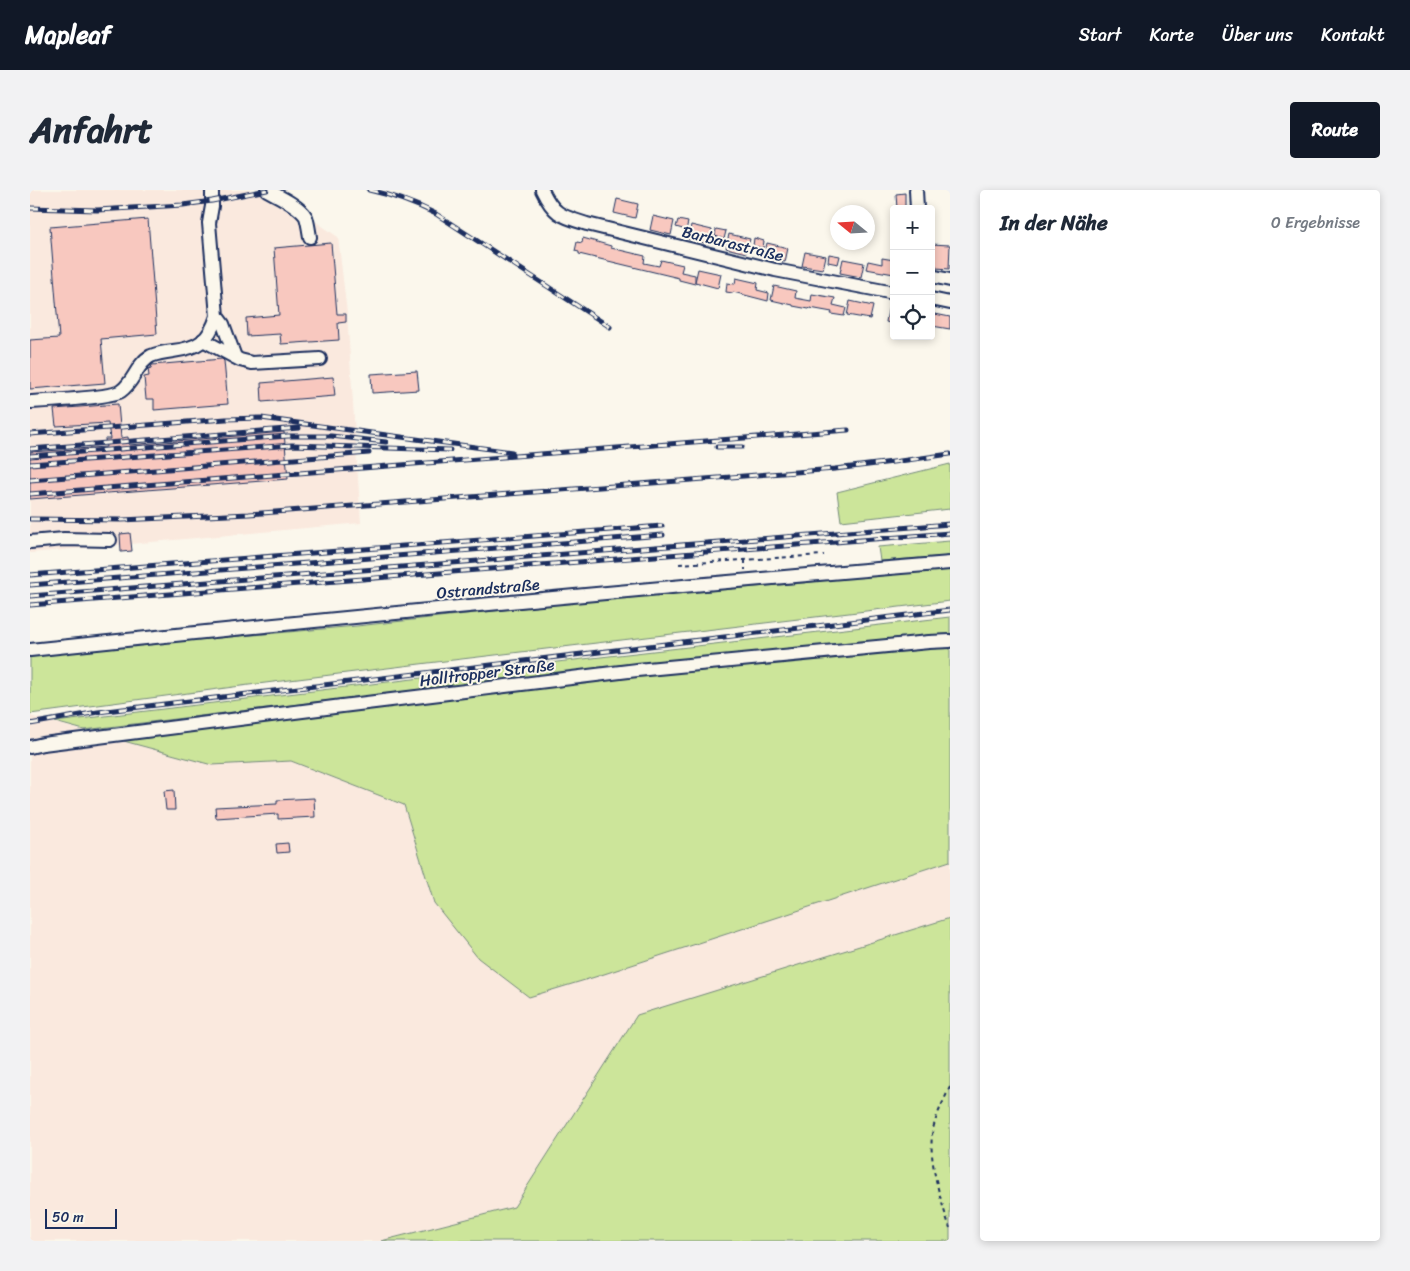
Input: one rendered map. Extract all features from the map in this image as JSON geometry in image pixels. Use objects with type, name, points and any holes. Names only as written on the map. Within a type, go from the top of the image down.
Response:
[{"type":"street","points":[[30,402],[115,394],[127,386],[145,359],[159,353],[199,345],[213,327],[217,316],[210,223],[212,190]]},
{"type":"street","points":[[267,190],[303,214],[306,218],[310,237]]},
{"type":"street","name":"Barbarastraße","points":[[542,190],[556,213],[566,218],[775,270],[890,292]]},
{"type":"street","points":[[916,190],[917,205]]},
{"type":"street","points":[[935,277],[950,280]]},
{"type":"street","points":[[935,301],[950,303]]},
{"type":"street","points":[[217,316],[223,324],[236,358]]},
{"type":"street","points":[[203,340],[236,358],[258,364],[320,359]]},
{"type":"street","points":[[30,542],[64,539],[110,540]]},
{"type":"street","name":"Ostrandstraße","points":[[30,650],[349,617],[796,575],[950,563]]},
{"type":"street","name":"Holltropper Straße","points":[[30,747],[342,706],[627,672],[880,646],[950,641]]},
{"type":"path","points":[[679,564],[824,555]]},
{"type":"path","points":[[950,1087],[943,1101],[932,1136],[933,1160],[940,1201],[950,1228]]},
{"type":"shaded area","points":[[30,190],[270,190],[338,237],[347,313],[361,523],[30,553]]},
{"type":"shaded area","points":[[30,716],[212,765],[291,761],[404,805],[434,903],[529,997],[950,861],[950,918],[637,1016],[514,1207],[381,1241],[30,1241]]},
{"type":"green space","points":[[950,464],[950,509],[841,521],[837,492]]},
{"type":"green space","points":[[950,541],[950,556],[880,561],[878,547]]},
{"type":"green space","points":[[950,568],[950,601],[428,663],[30,714],[30,657],[357,626],[576,602],[803,583],[883,573]]},
{"type":"green space","points":[[950,617],[950,635],[696,658],[84,730],[55,722],[496,669]]},
{"type":"green space","points":[[950,646],[950,861],[529,997],[478,958],[434,903],[404,805],[291,761],[212,765],[120,740],[182,730],[606,679]]},
{"type":"green space","points":[[950,918],[950,1241],[381,1241],[514,1207],[637,1015]]},
{"type":"building","points":[[905,193],[905,205],[897,205],[896,194]]},
{"type":"building","points":[[617,199],[638,204],[635,218],[614,213]]},
{"type":"building","points":[[653,216],[674,221],[671,235],[650,230]]},
{"type":"building","points":[[148,219],[157,334],[101,339],[105,383],[30,389],[30,340],[59,338],[50,227]]},
{"type":"building","points":[[678,220],[688,222],[686,230],[676,227]]},
{"type":"building","points":[[691,225],[712,230],[709,244],[688,239]]},
{"type":"building","points":[[716,229],[726,231],[724,239],[715,236]]},
{"type":"building","points":[[729,234],[750,239],[746,253],[726,248]]},
{"type":"building","points":[[583,238],[611,246],[611,248],[645,256],[644,263],[659,266],[661,260],[683,265],[681,272],[695,275],[695,284],[679,280],[679,278],[579,254],[579,252],[575,251],[577,242],[582,243]]},
{"type":"building","points":[[754,238],[764,241],[763,248],[753,246]]},
{"type":"building","points":[[331,243],[337,314],[346,314],[346,322],[338,323],[339,340],[281,344],[280,334],[247,336],[246,318],[279,315],[274,248]]},
{"type":"building","points":[[767,243],[788,248],[785,262],[764,257]]},
{"type":"building","points":[[935,244],[950,245],[949,269],[936,268]]},
{"type":"building","points":[[805,252],[826,256],[823,269],[802,266]]},
{"type":"building","points":[[829,254],[840,256],[838,264],[828,262]]},
{"type":"building","points":[[882,258],[890,259],[890,273],[866,269],[868,261],[882,264]]},
{"type":"building","points":[[843,259],[864,263],[861,277],[840,273]]},
{"type":"building","points":[[698,269],[721,274],[718,288],[695,282]]},
{"type":"building","points":[[736,278],[758,283],[757,290],[769,293],[768,301],[726,292],[727,283],[735,284]]},
{"type":"building","points":[[774,286],[796,291],[795,298],[811,301],[812,294],[835,298],[833,305],[846,308],[844,316],[771,300]]},
{"type":"building","points":[[890,300],[890,323],[886,322]]},
{"type":"building","points":[[850,301],[873,306],[870,319],[847,315]]},
{"type":"building","points":[[935,314],[950,317],[950,329],[935,326]]},
{"type":"building","points":[[222,359],[224,361],[228,404],[154,410],[154,399],[146,399],[144,377],[149,376],[148,369],[152,365]]},
{"type":"building","points":[[417,371],[419,390],[372,393],[371,374]]},
{"type":"building","points":[[333,377],[335,396],[262,402],[261,383]]},
{"type":"building","points":[[118,404],[121,438],[128,437],[129,445],[284,432],[288,479],[30,499],[30,452],[106,447],[105,439],[110,439],[108,423],[56,426],[54,409]]},
{"type":"building","points":[[130,533],[132,551],[121,552],[120,534]]},
{"type":"building","points":[[174,790],[175,810],[166,810],[164,791]]},
{"type":"building","points":[[314,798],[315,817],[278,819],[278,814],[216,818],[215,807],[277,804],[277,800]]},
{"type":"building","points":[[288,843],[289,852],[277,853],[276,844]]},
{"type":"railway","points":[[30,208],[97,210],[183,205],[267,190]]},
{"type":"railway","points":[[369,190],[403,200],[436,214],[610,327]]},
{"type":"railway","points":[[30,434],[261,418],[512,452]]},
{"type":"railway","points":[[30,449],[299,428]]},
{"type":"railway","points":[[30,494],[848,430]]},
{"type":"railway","points":[[30,456],[288,436],[331,436],[386,442]]},
{"type":"railway","points":[[30,464],[292,445],[450,450]]},
{"type":"railway","points":[[717,447],[742,447]]},
{"type":"railway","points":[[30,480],[369,453]]},
{"type":"railway","points":[[30,519],[122,520],[249,514],[835,469],[950,454]]},
{"type":"railway","points":[[30,596],[950,524]]},
{"type":"railway","points":[[30,575],[662,526]]},
{"type":"railway","points":[[30,605],[950,533]]},
{"type":"railway","points":[[30,585],[663,535]]},
{"type":"railway","points":[[30,724],[98,712],[950,610]]}]
